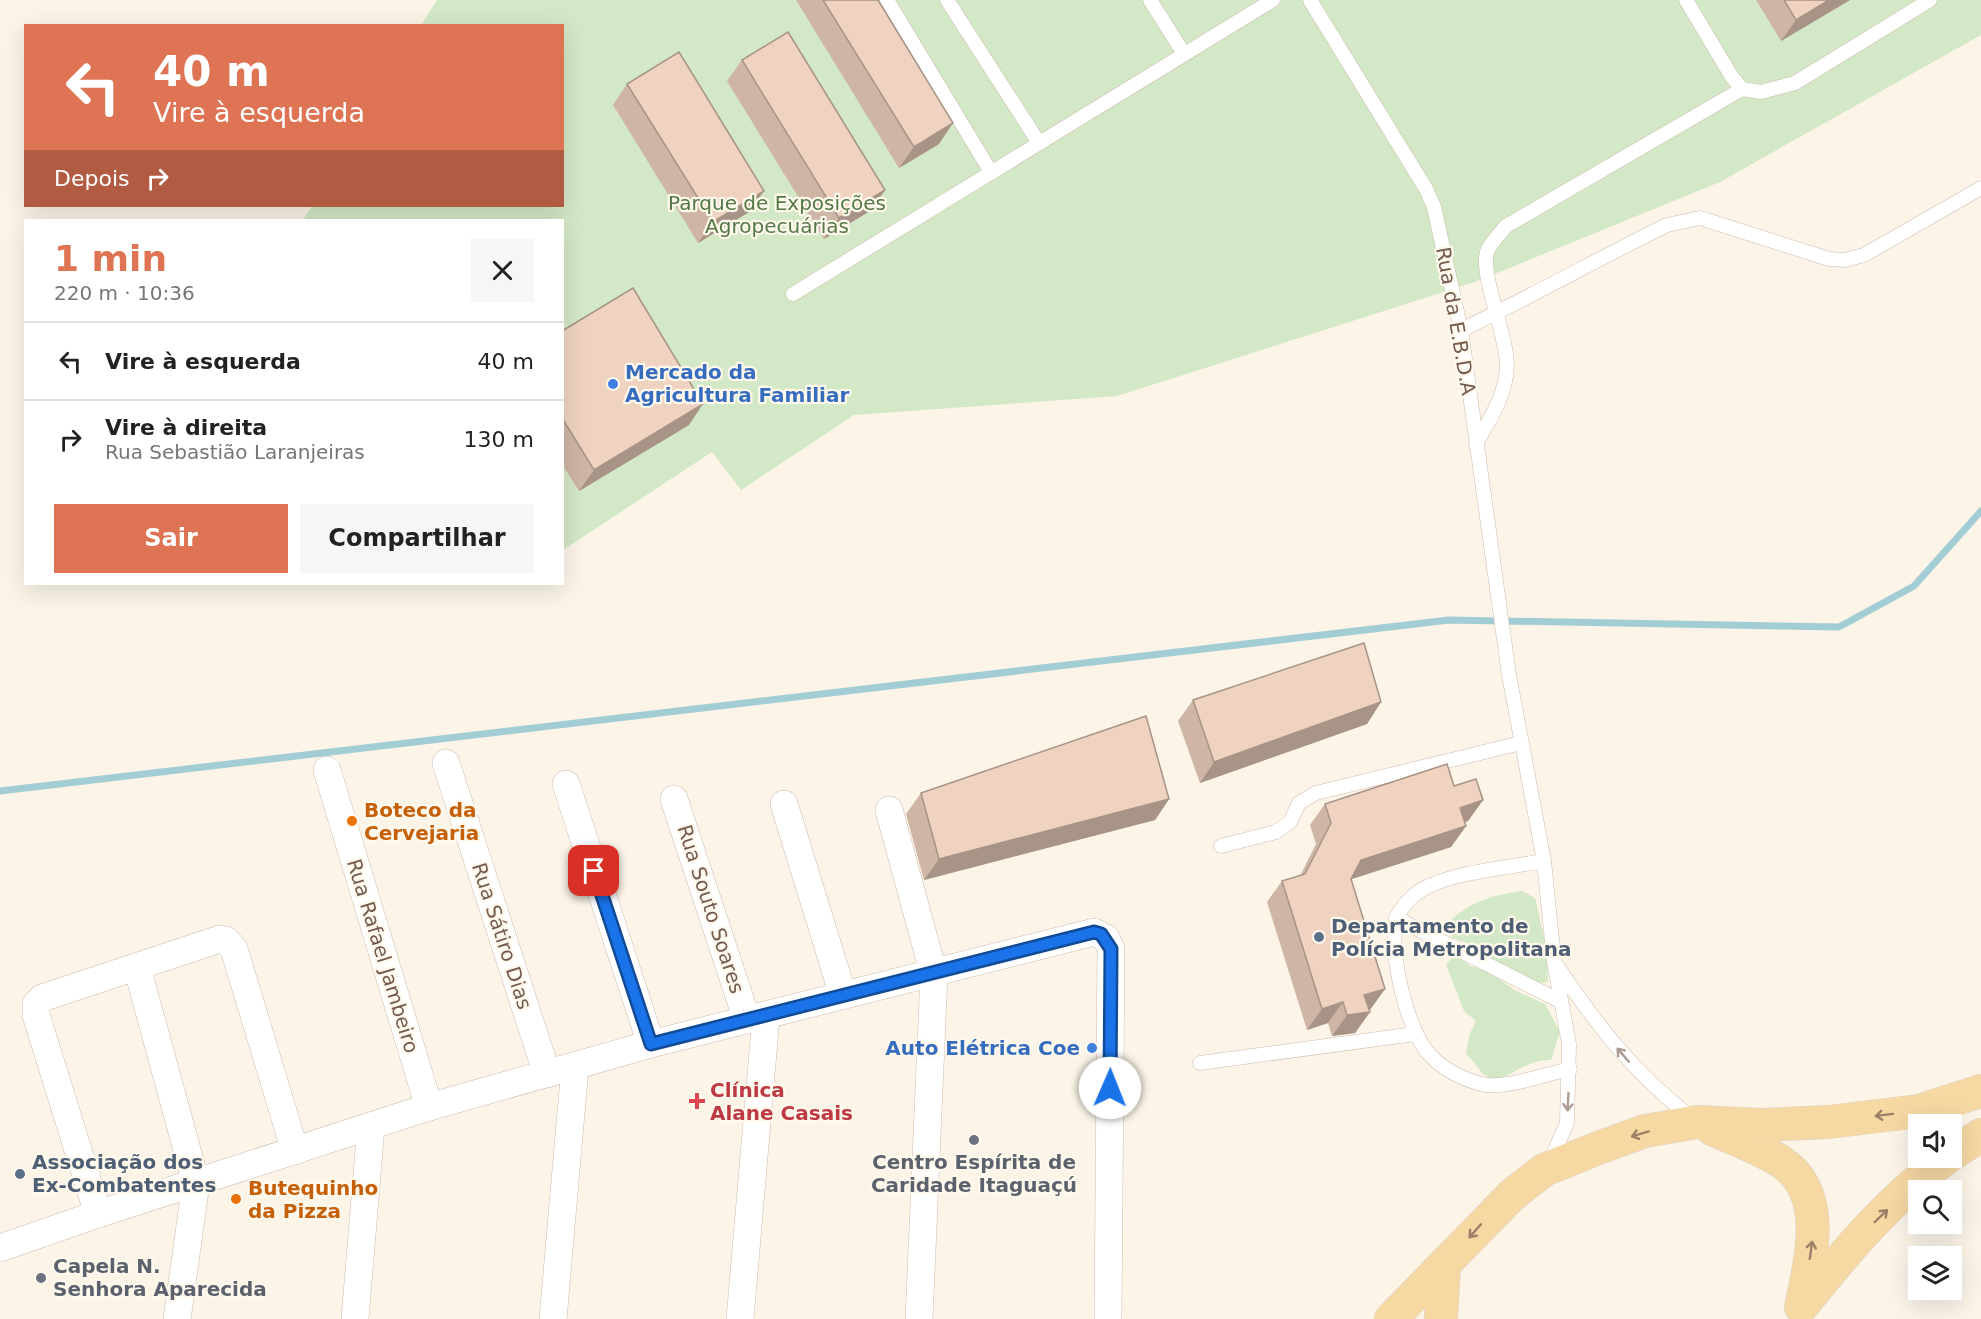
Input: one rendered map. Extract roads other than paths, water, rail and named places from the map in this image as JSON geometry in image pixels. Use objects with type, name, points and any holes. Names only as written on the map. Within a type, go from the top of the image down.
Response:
[{"type":"main road","points":[[1391,1319],[1444,1266],[1490,1215],[1544,1170],[1645,1131],[1697,1122],[1762,1125],[1840,1120],[1919,1111],[1981,1091]]},
{"type":"main road","points":[[1697,1122],[1781,1162],[1803,1189],[1811,1208],[1813,1245],[1795,1313]]},
{"type":"main road","points":[[1962,1147],[1981,1135]]},
{"type":"main road","points":[[1795,1313],[1852,1243],[1933,1168]]},
{"type":"main road","points":[[1442,1319],[1444,1266]]},
{"type":"street","name":"Rua Sátiro Dias","points":[[446,763],[547,1074]]},
{"type":"street","name":"Rua Rafael Jambeiro","points":[[327,770],[429,1107]]},
{"type":"street","points":[[566,784],[651,1044]]},
{"type":"street","name":"Rua Souto Soares","points":[[674,799],[757,1018]]},
{"type":"street","points":[[784,804],[843,995]]},
{"type":"street","points":[[889,810],[934,975],[919,1319]]},
{"type":"street","points":[[0,1248],[429,1107],[651,1044],[843,995],[934,975],[1094,932],[1106,938],[1111,949],[1108,1319]]},
{"type":"street","points":[[98,1214],[36,1015],[36,1004],[42,999],[220,939],[226,940],[234,950],[295,1151]]},
{"type":"street","points":[[137,967],[196,1183],[177,1319]]},
{"type":"street","points":[[740,1319],[757,1018]]},
{"type":"street","points":[[553,1319],[575,1067]]},
{"type":"street","points":[[355,1319],[371,1126]]},
{"type":"lane","points":[[887,0],[991,172]]},
{"type":"lane","points":[[947,0],[1039,143]]},
{"type":"lane","points":[[1150,0],[1184,54]]},
{"type":"lane","points":[[793,294],[1273,0]]},
{"type":"lane","name":"Rua da E.B.D.A","points":[[1310,0],[1426,189],[1434,207],[1461,330],[1509,675],[1544,861],[1554,961],[1569,1044],[1567,1123],[1558,1147],[1544,1170]]},
{"type":"lane","points":[[1686,0],[1732,77],[1742,89]]},
{"type":"lane","points":[[1476,444],[1502,393],[1507,366],[1498,312],[1484,268],[1487,250],[1506,226],[1742,89],[1761,92],[1795,83],[1930,0]]},
{"type":"lane","points":[[1461,330],[1569,273],[1667,225],[1684,220],[1700,218],[1829,258],[1845,260],[1864,255],[1981,188]]},
{"type":"lane","points":[[1221,846],[1276,832],[1290,822],[1299,803],[1316,793],[1521,743]]},
{"type":"lane","points":[[1544,861],[1464,875],[1426,886],[1415,894],[1396,918],[1393,943],[1415,1034],[1430,1055],[1448,1070],[1483,1085],[1509,1084],[1570,1069]]},
{"type":"lane","points":[[1396,918],[1560,1001]]},
{"type":"lane","points":[[1554,961],[1597,1025],[1637,1071],[1697,1122]]},
{"type":"lane","points":[[1200,1063],[1415,1034]]},
{"type":"waterway","points":[[0,791],[1449,620],[1839,627],[1914,586],[1981,511]]},
{"type":"place","name":"Mercado da Agricultura Familiar","points":[[613,384]]},
{"type":"place","name":"Boteco da Cervejaria","points":[[352,821]]},
{"type":"place","name":"Departamento de Polícia Metropolitana","points":[[1319,937]]},
{"type":"place","name":"Auto Elétrica Coe","points":[[1092,1048]]},
{"type":"place","name":"Clínica Alane Casais","points":[[697,1101]]},
{"type":"place","name":"Centro Espírita de Caridade Itaguaçú","points":[[974,1140]]},
{"type":"place","name":"Associação dos Ex-Combatentes","points":[[20,1174]]},
{"type":"place","name":"Butequinho da Pizza","points":[[236,1199]]},
{"type":"place","name":"Capela N. Senhora Aparecida","points":[[41,1278]]},
{"type":"park label","name":"Parque de Exposições Agropecuárias","points":[[777,214]]}]
